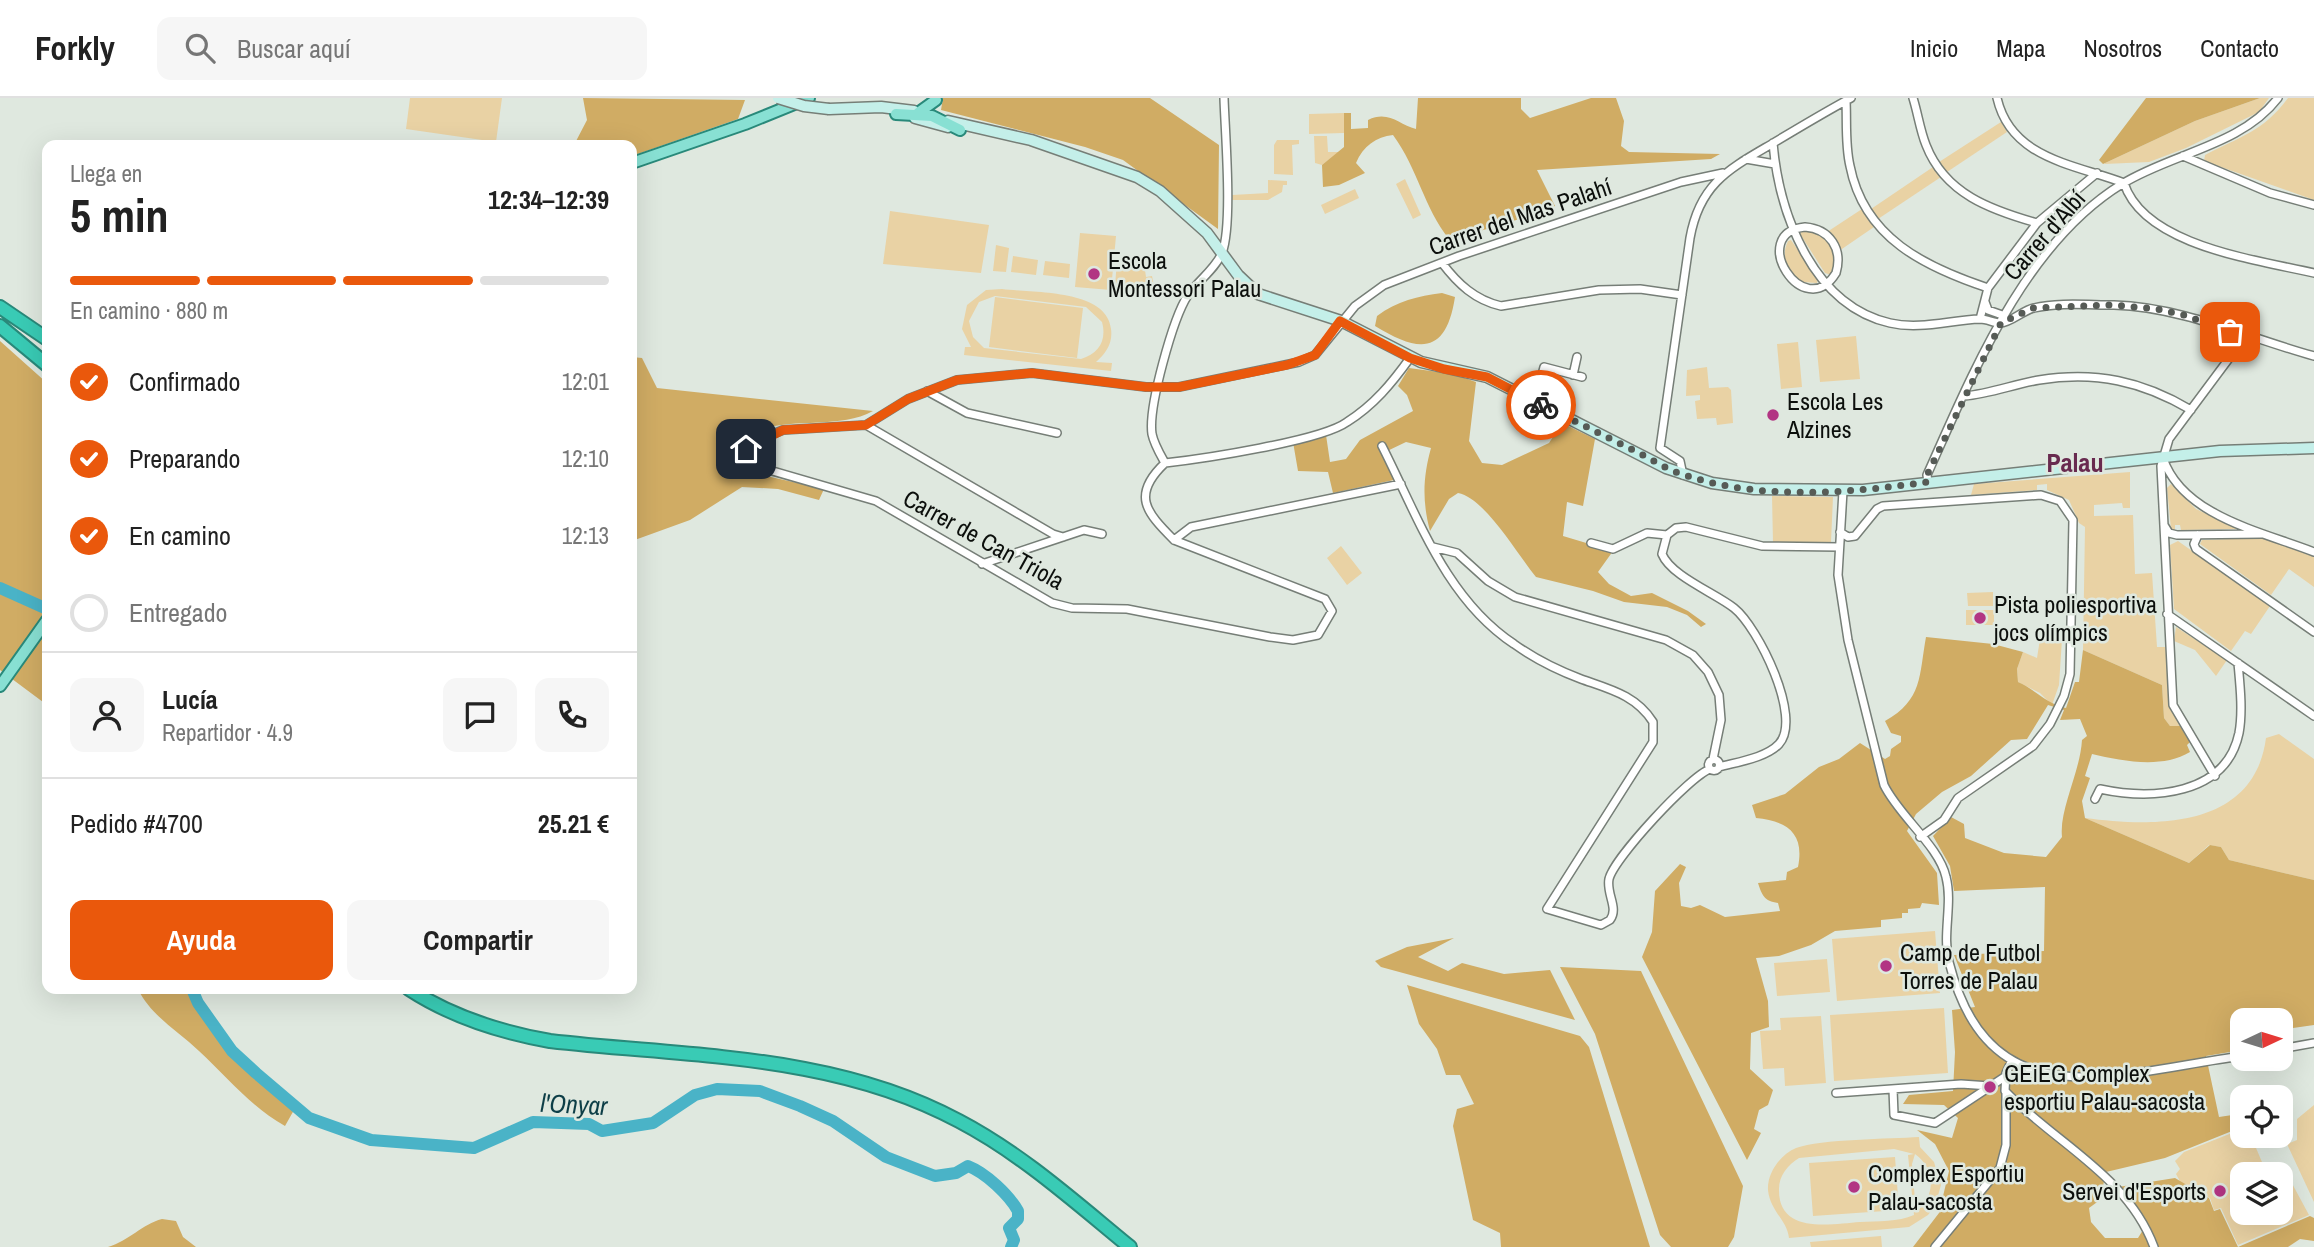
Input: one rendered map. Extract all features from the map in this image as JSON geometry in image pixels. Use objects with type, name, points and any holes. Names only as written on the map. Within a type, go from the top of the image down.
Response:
[{"type":"highway","points":[[0,307],[42,334]]},
{"type":"highway","points":[[0,326],[42,361]]},
{"type":"highway","points":[[418,994],[456,1015],[516,1035],[563,1043],[802,1067],[892,1091],[958,1120],[1014,1155],[1130,1247]]},
{"type":"main road","points":[[745,124],[758,114],[796,98]]},
{"type":"main road","points":[[637,161],[745,124],[809,98]]},
{"type":"main road","points":[[918,113],[934,106]]},
{"type":"main road","points":[[896,114],[934,106]]},
{"type":"main road","points":[[934,106],[945,120]]},
{"type":"main road","points":[[934,106],[960,130]]},
{"type":"main road","points":[[0,685],[42,627]]},
{"type":"street","points":[[778,98],[804,106],[828,109],[889,107],[918,113]]},
{"type":"street","points":[[1165,463],[1152,434],[1157,387],[1182,306],[1221,254],[1226,231],[1224,98]]},
{"type":"street","points":[[1913,98],[1926,145],[1944,177],[1979,203],[2037,223]]},
{"type":"street","points":[[1997,98],[2008,124],[2032,149],[2042,156],[2124,183],[2127,193],[2142,212],[2179,236],[2218,250],[2314,274]]},
{"type":"street","name":"Carrer d'Albí","points":[[1928,482],[1927,475],[2003,319],[2041,260],[2073,223],[2124,183],[2258,120],[2278,98]]},
{"type":"street","points":[[1683,475],[1680,461],[1660,448],[1694,216],[1706,194],[1723,173],[1742,159],[1848,99],[1850,168],[1861,201],[1876,224],[1916,259],[1988,288]]},
{"type":"street","points":[[856,108],[896,114],[960,130],[1012,135]]},
{"type":"street","points":[[945,120],[1012,135],[1146,182],[1200,228],[1258,293],[1340,321],[1410,358],[1444,369],[1487,377],[1683,475],[1754,489],[1843,491],[2242,449],[2314,448]]},
{"type":"street","points":[[1773,143],[1779,190],[1792,230],[1828,283],[1856,308],[1889,323],[1914,326],[2003,319],[2033,308],[2125,306],[2184,315],[2245,337],[2314,356]]},
{"type":"street","points":[[2183,156],[2270,193],[2314,205]]},
{"type":"street","points":[[1742,159],[1774,164]]},
{"type":"street","name":"Carrer del Mas Palahí","points":[[866,425],[908,399],[957,380],[1032,373],[1179,387],[1299,362],[1315,355],[1325,345],[1340,321],[1384,285],[1681,182],[1723,173]]},
{"type":"street","name":"Carrer d'Albí","points":[[1980,319],[1988,288],[2037,223],[2097,173]]},
{"type":"street","points":[[1814,228],[1833,242],[1838,265],[1828,283],[1816,287],[1801,285],[1784,271],[1781,250],[1792,230],[1814,228]]},
{"type":"street","points":[[1442,263],[1466,290],[1489,303],[1501,306],[1600,290],[1640,289],[1682,295]]},
{"type":"street","points":[[1985,302],[1988,310],[2003,319]]},
{"type":"street","points":[[2214,776],[2173,705],[2164,550],[2163,457],[2169,439],[2245,337]]},
{"type":"street","points":[[1535,402],[1544,368],[1578,376],[1577,357]]},
{"type":"street","points":[[1401,484],[1191,527],[1174,540],[1156,523],[1145,501],[1148,483],[1165,463],[1319,434],[1345,424],[1388,390],[1410,358]]},
{"type":"street","points":[[1964,396],[2039,380],[2089,376],[2143,386],[2191,410]]},
{"type":"street","points":[[927,391],[967,413],[1057,433]]},
{"type":"street","points":[[866,425],[1063,537]]},
{"type":"street","name":"Carrer de Can Triola","points":[[866,425],[794,429],[773,433],[746,449],[742,459],[748,465],[876,501],[1028,593],[1061,606],[1128,609],[1293,640],[1318,635],[1330,619],[1332,611],[1325,599],[1174,540]]},
{"type":"street","points":[[1382,446],[1459,593],[1493,629],[1538,660],[1617,691],[1634,701],[1653,722],[1653,742],[1546,909],[1601,925],[1610,920],[1614,908],[1608,886],[1615,866],[1688,782],[1710,769],[1772,750],[1784,736],[1787,715],[1756,633],[1735,609],[1670,567],[1662,554],[1667,535],[1676,528],[1686,527],[1750,545],[1839,547]]},
{"type":"street","points":[[2163,457],[2168,473],[2193,500],[2207,509],[2314,552]]},
{"type":"street","points":[[1843,491],[1838,575],[1850,657],[1884,785],[1892,801],[1941,866],[1947,880],[1946,943],[1952,974],[1973,1021],[2011,1062],[2040,1074],[2073,1078],[2230,1058]]},
{"type":"street","points":[[1840,532],[1848,537],[1855,536],[1877,509],[1883,506],[2041,495],[2062,503],[2073,520],[2070,674],[2064,696],[2050,724],[2033,746],[1958,798],[1944,820],[1920,837]]},
{"type":"street","points":[[2163,524],[2169,533],[2177,536],[2269,534]]},
{"type":"street","points":[[2239,534],[2245,525]]},
{"type":"street","points":[[982,564],[1084,530],[1102,534]]},
{"type":"street","points":[[1591,543],[1613,548],[1647,533],[1667,535]]},
{"type":"street","points":[[2198,535],[2194,544],[2196,550],[2314,632]]},
{"type":"street","points":[[2164,550],[2167,541],[2177,536]]},
{"type":"street","points":[[1433,547],[1457,553],[1488,582],[1527,602],[1666,640],[1693,655],[1708,672],[1719,695],[1721,720],[1713,759],[1708,763],[1710,769]]},
{"type":"street","points":[[2167,614],[2314,716]]},
{"type":"street","points":[[2095,799],[2100,789],[2127,794],[2160,793],[2188,788],[2214,776],[2227,761],[2238,737],[2238,663]]},
{"type":"street","points":[[1713,759],[1719,767]]},
{"type":"street","points":[[2293,1047],[2314,1043]]},
{"type":"street","points":[[1935,1247],[2000,1168],[2007,1138],[2006,1076],[2011,1062]]},
{"type":"street","points":[[1893,1089],[1894,1115],[1935,1123],[2006,1076]]},
{"type":"street","points":[[1836,1093],[1961,1084],[1990,1086]]},
{"type":"street","points":[[2006,1091],[2118,1190],[2140,1218],[2154,1247]]},
{"type":"shaded area","points":[[410,98],[502,98],[496,140],[406,129]]},
{"type":"shaded area","points":[[583,98],[745,100],[738,119],[637,154],[637,140],[577,140],[587,120]]},
{"type":"shaded area","points":[[943,98],[1150,98],[1219,145],[1218,229],[1123,160],[1085,147],[941,110]]},
{"type":"shaded area","points":[[1418,98],[1521,98],[1521,109],[1530,118],[1591,98],[1616,98],[1624,121],[1621,146],[1629,152],[1720,154],[1711,159],[1537,170],[1555,206],[1502,225],[1449,239],[1433,214],[1409,161],[1393,135],[1376,140],[1362,152],[1356,163],[1365,173],[1339,185],[1323,187],[1322,165],[1344,147],[1344,113],[1351,113],[1351,129],[1368,128],[1368,120],[1388,117],[1416,129]]},
{"type":"shaded area","points":[[2146,98],[2260,98],[2195,121],[2103,164],[2099,160]]},
{"type":"shaded area","points":[[2260,98],[2269,98],[2259,112],[2186,148],[2149,162],[2103,164],[2195,121]]},
{"type":"shaded area","points":[[2288,98],[2314,98],[2314,200],[2204,161],[2205,155],[2260,126]]},
{"type":"shaded area","points":[[1344,113],[1344,133],[1309,134],[1309,114]]},
{"type":"shaded area","points":[[2001,122],[2007,132],[1947,172],[1939,162]]},
{"type":"shaded area","points":[[1314,136],[1327,136],[1328,152],[1339,152],[1322,165],[1315,163]]},
{"type":"shaded area","points":[[1277,140],[1299,140],[1299,144],[1292,145],[1293,175],[1274,174],[1274,145]]},
{"type":"shaded area","points":[[1933,167],[1941,177],[1878,219],[1871,209]]},
{"type":"shaded area","points":[[1405,179],[1421,215],[1413,219],[1396,184]]},
{"type":"shaded area","points":[[1268,180],[1287,181],[1287,185],[1283,185],[1282,192],[1268,200],[1232,200],[1232,195],[1268,193]]},
{"type":"shaded area","points":[[1355,189],[1359,198],[1325,214],[1321,205]]},
{"type":"shaded area","points":[[1862,209],[1874,227],[1839,251],[1827,232]]},
{"type":"shaded area","points":[[890,211],[989,225],[981,273],[883,264]]},
{"type":"shaded area","points":[[1802,230],[1818,235],[1830,245],[1836,259],[1831,275],[1825,273],[1800,234]]},
{"type":"shaded area","points":[[1080,233],[1116,236],[1111,290],[1075,287]]},
{"type":"shaded area","points":[[1791,240],[1818,279],[1817,283],[1802,282],[1792,274],[1785,259],[1786,247]]},
{"type":"shaded area","points":[[996,245],[1009,248],[1006,272],[993,271]]},
{"type":"shaded area","points":[[1013,256],[1038,260],[1036,275],[1011,272]]},
{"type":"shaded area","points":[[1117,259],[1144,263],[1146,277],[1152,276],[1155,291],[1118,292],[1115,287]]},
{"type":"shaded area","points":[[1045,261],[1070,264],[1069,278],[1043,275]]},
{"type":"shaded area","points":[[986,290],[1049,293],[1083,300],[1097,306],[1106,316],[1111,329],[1111,339],[1096,362],[1112,363],[1111,371],[964,355],[965,347],[971,347],[962,329],[967,305]],"holes":[[[995,296],[1086,307],[1102,322],[1103,335],[1097,350],[1081,359],[984,348],[973,337],[969,321],[979,302]]]},
{"type":"shaded area","points":[[1442,293],[1455,297],[1445,330],[1437,339],[1417,344],[1375,326],[1377,316],[1400,303]]},
{"type":"shaded area","points":[[995,297],[1083,308],[1077,358],[989,347]]},
{"type":"shaded area","points":[[1856,336],[1860,379],[1820,382],[1816,340]]},
{"type":"shaded area","points":[[0,341],[42,379],[42,701],[0,670]]},
{"type":"shaded area","points":[[1798,342],[1802,387],[1781,389],[1777,344]]},
{"type":"shaded area","points":[[637,358],[642,358],[657,388],[873,411],[842,421],[774,426],[760,431],[744,442],[736,457],[744,471],[824,489],[819,500],[778,489],[742,487],[690,520],[637,539]]},
{"type":"shaded area","points":[[1707,367],[1709,388],[1728,387],[1731,390],[1733,423],[1717,425],[1716,418],[1697,419],[1695,401],[1700,400],[1700,395],[1686,396],[1687,370]]},
{"type":"shaded area","points":[[1409,368],[1453,374],[1476,382],[1469,441],[1482,463],[1502,465],[1549,443],[1562,423],[1595,439],[1583,506],[1567,502],[1563,536],[1613,551],[1598,572],[1609,584],[1631,596],[1652,593],[1688,611],[1706,624],[1701,627],[1687,615],[1667,607],[1624,602],[1593,591],[1536,577],[1490,516],[1468,497],[1458,493],[1449,499],[1430,531],[1424,489],[1431,448],[1406,442],[1383,453],[1394,480],[1333,493],[1328,472],[1298,471],[1293,442],[1326,435],[1330,462],[1346,459],[1360,440],[1413,411],[1407,395],[1398,386]]},
{"type":"shaded area","points":[[2130,472],[2130,508],[2123,508],[2122,503],[2094,505],[2094,516],[2133,515],[2135,574],[2152,573],[2157,647],[2166,647],[2169,706],[2180,726],[2170,726],[2164,718],[2162,685],[2083,650],[2085,527],[2079,523],[2069,500],[2047,490],[2047,484],[2037,485],[2037,490],[1971,495],[1974,484]]},
{"type":"shaded area","points":[[2171,484],[2196,509],[2239,529],[2181,530],[2180,525],[2175,525],[2175,530],[2171,529],[2167,488]]},
{"type":"shaded area","points":[[1772,496],[1833,497],[1831,542],[1773,543]]},
{"type":"shaded area","points":[[2268,539],[2314,557],[2314,587],[2289,569],[2271,595],[2200,544],[2202,540]]},
{"type":"shaded area","points":[[2178,541],[2270,606],[2251,634],[2245,631],[2231,651],[2174,609],[2170,545]]},
{"type":"shaded area","points":[[1341,546],[1362,573],[1347,585],[1327,558]]},
{"type":"shaded area","points":[[1993,592],[1993,606],[1968,606],[1967,593]]},
{"type":"shaded area","name":"Pista poliesportiva jocs olímpics","points":[[1966,610],[1994,610],[1994,625],[1966,625]]},
{"type":"shaded area","points":[[2176,627],[2227,660],[2216,676],[2195,650],[2174,641]]},
{"type":"shaded area","points":[[1926,637],[1993,644],[2023,652],[2017,669],[2018,682],[2066,708],[2075,682],[2079,682],[2083,650],[2162,685],[2164,718],[2170,726],[2180,726],[2190,742],[2187,745],[2190,752],[2155,762],[2129,761],[2092,754],[2085,776],[2090,778],[2082,801],[2085,818],[2189,863],[2210,845],[2221,847],[2229,860],[2314,880],[2314,1025],[2293,1028],[2293,1008],[2230,1008],[2230,1052],[2206,1056],[2219,1117],[2230,1115],[2230,1132],[2165,1158],[2106,1172],[2100,1200],[2089,1208],[2091,1222],[2105,1238],[2138,1238],[2146,1225],[2118,1187],[2175,1178],[2209,1198],[2214,1211],[2220,1209],[2238,1247],[1913,1247],[1939,1213],[1949,1171],[1935,1144],[1917,1130],[1952,1138],[1958,1118],[1944,1105],[1903,1104],[1909,1095],[1953,1091],[1955,1052],[1952,1010],[1975,1007],[1954,955],[2044,951],[2045,887],[1954,891],[1950,866],[1933,836],[1951,817],[1964,824],[1965,838],[2004,853],[2046,857],[2062,837],[2064,815],[2082,740],[2087,736],[2080,719],[2060,720],[2064,710],[2048,705],[2027,739],[2011,740],[1971,776],[1942,792],[1916,814],[1907,831],[1937,873],[1939,905],[1922,903],[1920,908],[1908,909],[1908,913],[1902,913],[1902,918],[1881,920],[1881,927],[1835,931],[1811,945],[1779,956],[1756,958],[1768,1001],[1769,1027],[1751,1033],[1750,1069],[1773,1090],[1768,1105],[1759,1110],[1754,1129],[1761,1133],[1747,1160],[1642,957],[1652,932],[1655,891],[1680,864],[1686,867],[1679,883],[1681,906],[1691,908],[1700,905],[1725,917],[1780,911],[1778,903],[1764,897],[1758,883],[1786,880],[1787,872],[1798,867],[1799,845],[1796,837],[1784,826],[1756,818],[1752,805],[1785,794],[1819,767],[1839,759],[1860,743],[1885,759],[1890,756],[1891,749],[1901,742],[1901,736],[1891,733],[1885,721],[1897,713],[1913,695],[1920,675]]},
{"type":"shaded area","points":[[2040,639],[2062,639],[2059,685],[2052,705],[2040,693],[2018,682],[2017,669],[2023,652],[2037,658]]},
{"type":"shaded area","points":[[2279,734],[2314,759],[2314,880],[2229,860],[2221,847],[2209,845],[2189,863],[2085,818],[2169,821],[2196,816],[2221,806],[2242,791],[2258,768],[2266,738]]},
{"type":"shaded area","name":"Camp de Futbol Torres de Palau","points":[[1935,931],[1940,993],[1837,1001],[1832,939]]},
{"type":"shaded area","points":[[1454,938],[1418,957],[1448,971],[1462,963],[1504,974],[1550,970],[1575,1020],[1381,967],[1375,961],[1407,947]]},
{"type":"shaded area","points":[[1827,959],[1830,992],[1777,996],[1774,963]]},
{"type":"shaded area","points":[[1560,967],[1641,971],[1743,1186],[1734,1237],[1728,1247],[1671,1247],[1660,1235],[1595,1034]]},
{"type":"shaded area","points":[[1407,985],[1580,1036],[1589,1047],[1650,1247],[1501,1247],[1500,1233],[1473,1220],[1453,1126],[1457,1109],[1474,1104],[1460,1075],[1446,1075],[1437,1049],[1419,1024]]},
{"type":"shaded area","points":[[140,994],[191,994],[208,1025],[233,1056],[294,1110],[285,1126],[250,1101]]},
{"type":"shaded area","points":[[1944,1008],[1948,1073],[1834,1081],[1830,1015]]},
{"type":"shaded area","points":[[1821,1016],[1826,1083],[1785,1086],[1784,1068],[1763,1069],[1760,1031],[1781,1030],[1780,1018]]},
{"type":"shaded area","points":[[2314,1105],[2314,1202],[2289,1148],[2293,1148],[2293,1142],[2297,1140],[2297,1119]]},
{"type":"shaded area","name":"Servei d'Esports","points":[[2230,1134],[2230,1148],[2256,1148],[2262,1162],[2230,1162],[2230,1225],[2285,1225],[2238,1245],[2221,1208],[2214,1210],[2210,1198],[2181,1183],[2176,1174],[2180,1169],[2175,1161],[2184,1152]]},
{"type":"shaded area","points":[[1919,1137],[1920,1147],[1934,1162],[1941,1185],[1935,1206],[1928,1215],[1909,1227],[1789,1238],[1768,1190],[1772,1171],[1785,1155],[1807,1145]],"holes":[[[1894,1149],[1914,1154],[1908,1155],[1914,1215],[1888,1221],[1808,1224],[1787,1214],[1781,1204],[1779,1189],[1782,1175],[1799,1158]],[[1915,1154],[1927,1167],[1931,1183],[1923,1206],[1916,1212],[1912,1164]]]},
{"type":"shaded area","name":"Complex Esportiu Palau-sacosta","points":[[1895,1157],[1899,1210],[1813,1216],[1809,1163]]},
{"type":"shaded area","name":"Servei d'Esports","points":[[2293,1185],[2309,1215],[2293,1222]]},
{"type":"shaded area","points":[[2310,1216],[2314,1218],[2314,1241],[2300,1239],[2288,1247],[2238,1247],[2293,1225]]},
{"type":"shaded area","points":[[162,1219],[176,1221],[183,1237],[196,1247],[108,1247],[148,1225]]},
{"type":"shaded area","points":[[1881,1236],[1882,1247],[1811,1247],[1810,1242]]},
{"type":"waterway","name":"l'Onyar","points":[[0,588],[42,607]]},
{"type":"waterway","name":"l'Onyar","points":[[194,994],[232,1051],[309,1118],[371,1140],[474,1148],[533,1122],[589,1124],[602,1131],[653,1123],[695,1095],[717,1089],[760,1091],[833,1121],[886,1157],[935,1176],[956,1173],[968,1166],[982,1174],[1003,1192],[1018,1211],[1018,1219],[1009,1228],[1014,1240],[1011,1247]]},
{"type":"way so far","points":[[1541,405],[1666,468],[1712,483],[1798,491],[1881,488],[1928,482],[1927,475],[1951,421],[2001,323],[2033,308],[2112,305],[2157,309],[2184,315],[2230,332]]},
{"type":"place","name":"Escola Montessori Palau","points":[[1094,274]]},
{"type":"place","name":"Escola Les Alzines","points":[[1773,415]]},
{"type":"place","name":"Pista poliesportiva jocs olímpics","points":[[1980,618]]},
{"type":"place","name":"Camp de Futbol Torres de Palau","points":[[1886,966]]},
{"type":"place","name":"GEiEG Complex esportiu Palau-sacosta","points":[[1990,1087]]},
{"type":"place","name":"Complex Esportiu Palau-sacosta","points":[[1854,1187]]},
{"type":"place","name":"Servei d'Esports","points":[[2220,1191]]},
{"type":"district","name":"Palau","points":[[2075,462]]},
{"type":"route","points":[[746,449],[783,430],[856,428],[866,425],[908,399],[957,380],[1032,373],[1146,387],[1179,387],[1287,365],[1315,355],[1325,345],[1340,321],[1398,349],[1410,358],[1444,369],[1487,377],[1541,405]]}]
